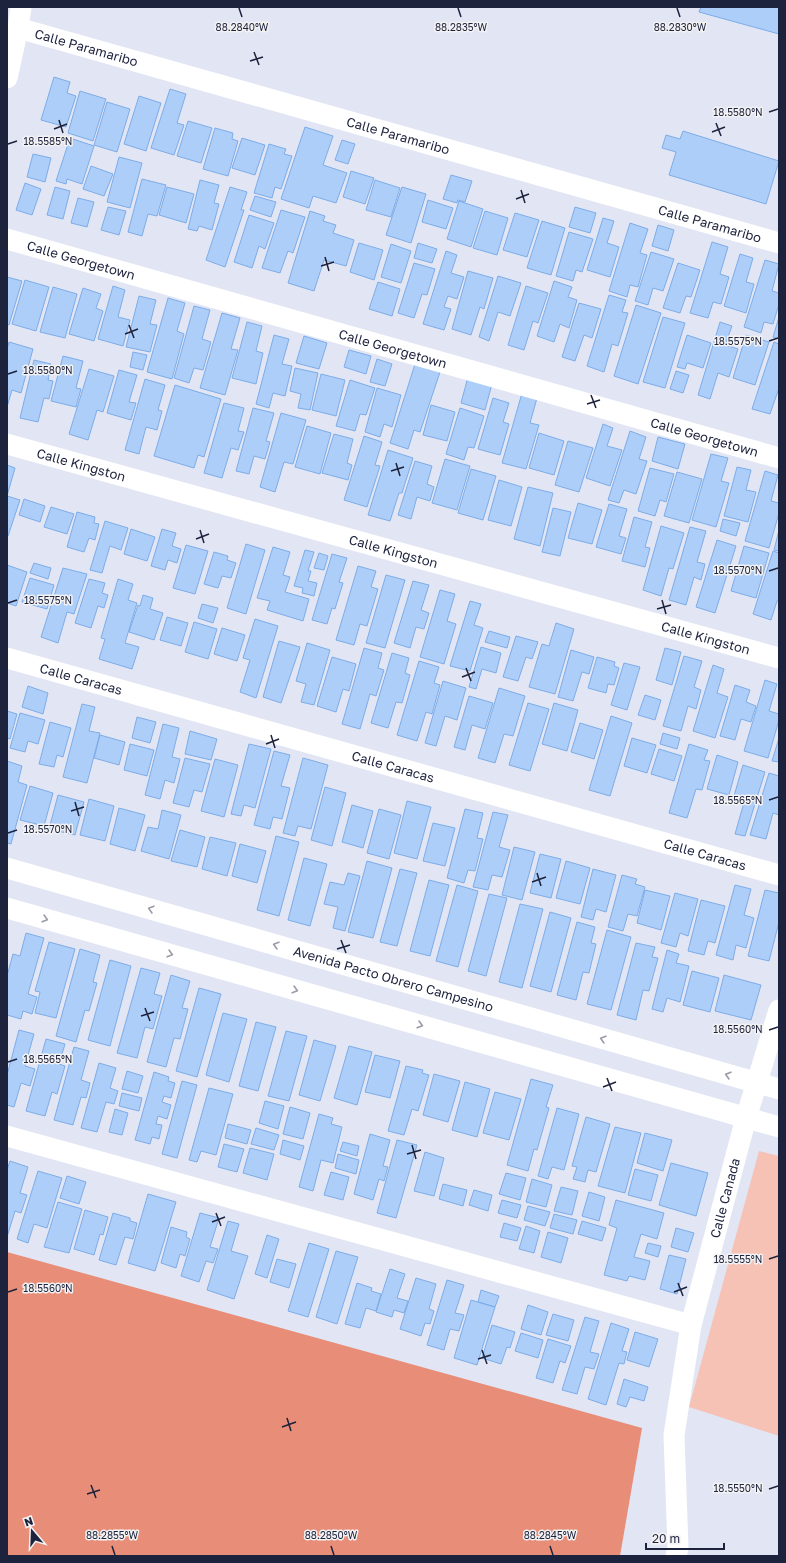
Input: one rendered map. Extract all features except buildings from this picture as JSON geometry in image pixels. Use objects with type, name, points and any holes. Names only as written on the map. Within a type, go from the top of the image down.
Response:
[{"type":"street","points":[[7,78],[21,7]]},
{"type":"street","name":"Calle Paramaribo","points":[[18,28],[779,242]]},
{"type":"street","name":"Calle Georgetown","points":[[7,239],[779,458]]},
{"type":"street","name":"Calle Kingston","points":[[7,444],[779,658]]},
{"type":"street","name":"Calle Caracas","points":[[7,658],[779,875]]},
{"type":"street","name":"Avenida Pacto Obrero Campesino","points":[[7,868],[779,1089]]},
{"type":"street","points":[[7,908],[779,1127]]},
{"type":"street","name":"Calle Canada","points":[[676,1556],[678,1548],[674,1435],[691,1325],[746,1118],[758,1083],[779,1010]]},
{"type":"street","points":[[7,1136],[691,1325]]},
{"type":"shaded area","points":[[759,1151],[779,1156],[779,1436],[689,1407]]},
{"type":"shaded area","points":[[7,1252],[642,1428],[620,1556],[7,1556]]}]
